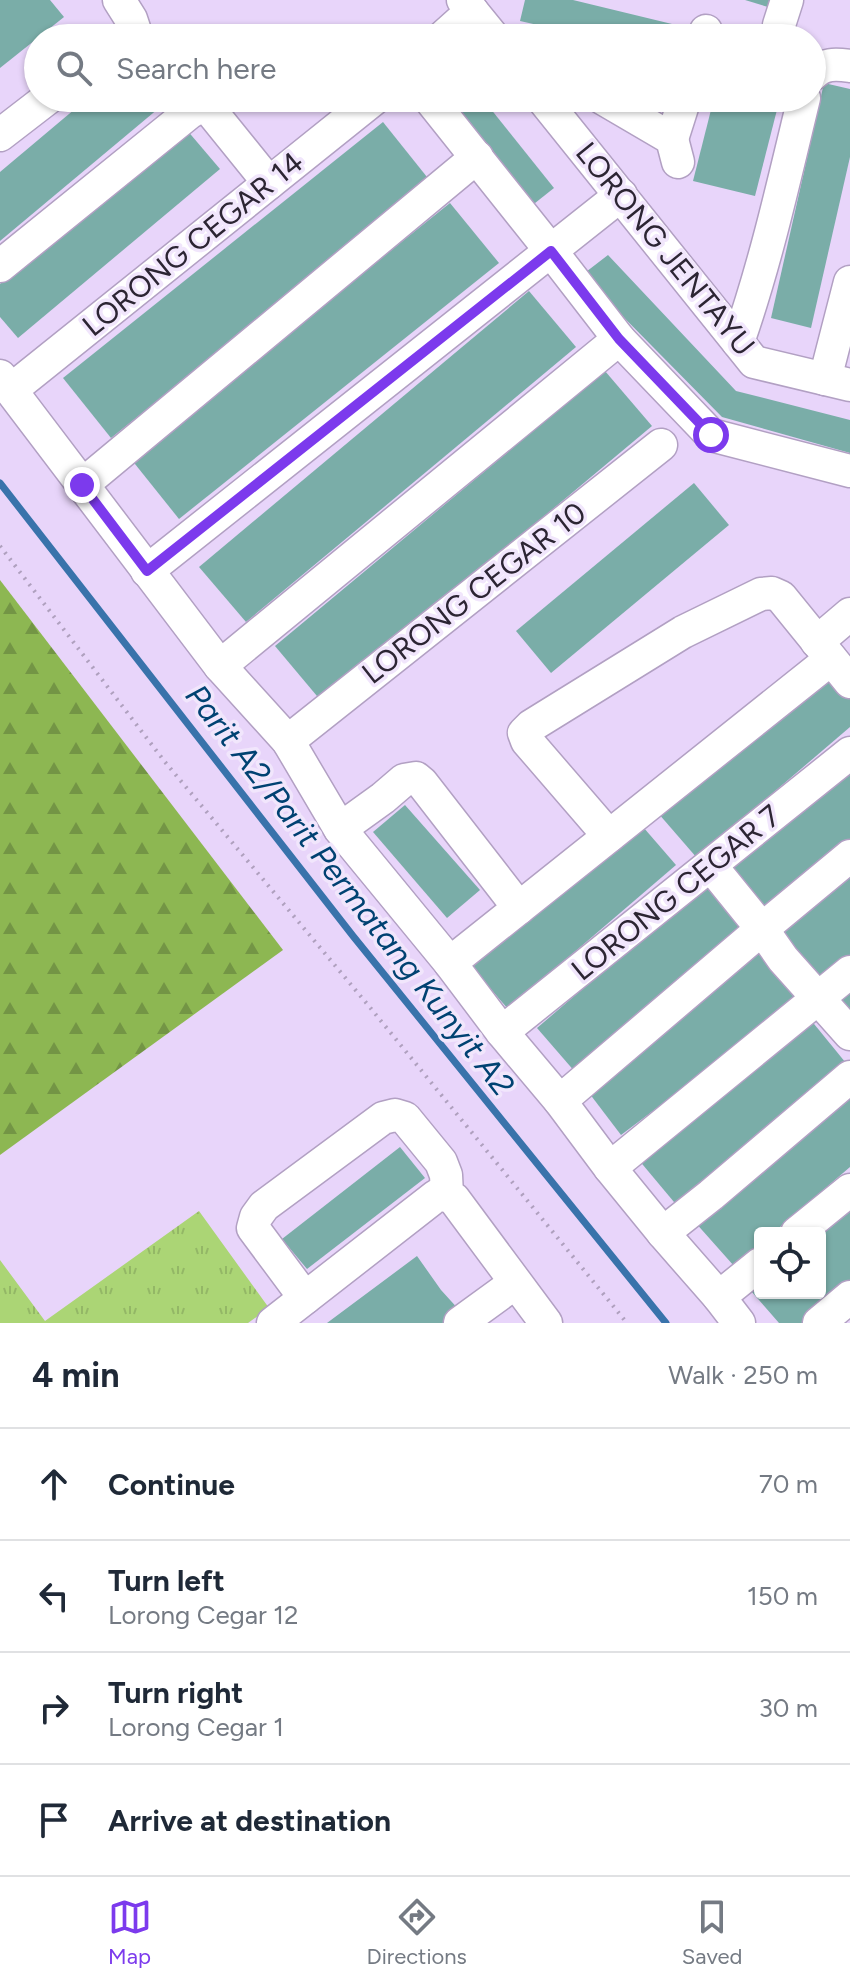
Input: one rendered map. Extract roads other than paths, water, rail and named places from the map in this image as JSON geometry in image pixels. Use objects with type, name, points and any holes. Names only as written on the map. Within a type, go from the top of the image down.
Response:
[{"type":"street","points":[[119,0],[127,10],[129,24]]},
{"type":"street","points":[[453,24],[468,6],[483,24]]},
{"type":"street","points":[[826,66],[850,66]]},
{"type":"street","points":[[0,135],[30,112]]},
{"type":"street","points":[[0,266],[191,112]]},
{"type":"street","points":[[212,112],[269,183]]},
{"type":"street","name":"LORONG CEGAR 14","points":[[5,383],[358,112]]},
{"type":"street","points":[[440,112],[619,339],[711,435],[850,471]]},
{"type":"street","name":"LORONG JENTAYU","points":[[561,112],[621,195],[754,362],[838,382]]},
{"type":"street","points":[[621,112],[675,151],[682,112]]},
{"type":"street","points":[[738,342],[765,252],[800,112]]},
{"type":"street","points":[[82,485],[477,157]]},
{"type":"street","points":[[147,571],[621,195]]},
{"type":"street","points":[[838,382],[850,282]]},
{"type":"street","points":[[220,666],[619,339]]},
{"type":"street","points":[[5,383],[220,666],[288,741],[340,829],[560,1101],[610,1168],[739,1323]]},
{"type":"street","name":"LORONG CEGAR 10","points":[[288,741],[661,445]]},
{"type":"street","points":[[609,836],[527,741],[524,733],[531,726],[683,632],[761,594],[772,593],[781,597],[833,661]]},
{"type":"street","points":[[450,963],[833,661],[850,614]]},
{"type":"street","name":"LORONG CEGAR 7","points":[[502,1032],[850,753]]},
{"type":"street","points":[[340,829],[404,780],[416,778],[519,908]]},
{"type":"street","points":[[560,1101],[850,856]]},
{"type":"street","points":[[711,866],[783,959],[850,1034]]},
{"type":"street","points":[[610,1168],[850,972]]},
{"type":"street","points":[[663,1233],[850,1077]]},
{"type":"street","points":[[305,1298],[253,1228],[256,1217],[264,1206],[383,1118],[395,1115],[405,1118],[441,1162],[446,1175],[447,1195]]},
{"type":"street","points":[[804,1227],[850,1190]]},
{"type":"street","points":[[273,1323],[436,1196],[447,1195],[454,1199],[546,1323]]},
{"type":"street","points":[[719,1297],[754,1269]]},
{"type":"street","points":[[460,1323],[515,1283]]},
{"type":"street","points":[[819,1323],[850,1297]]},
{"type":"waterway","name":"Parit A2/Parit Permatang Kunyit A2","points":[[0,483],[353,936],[666,1323]]}]
